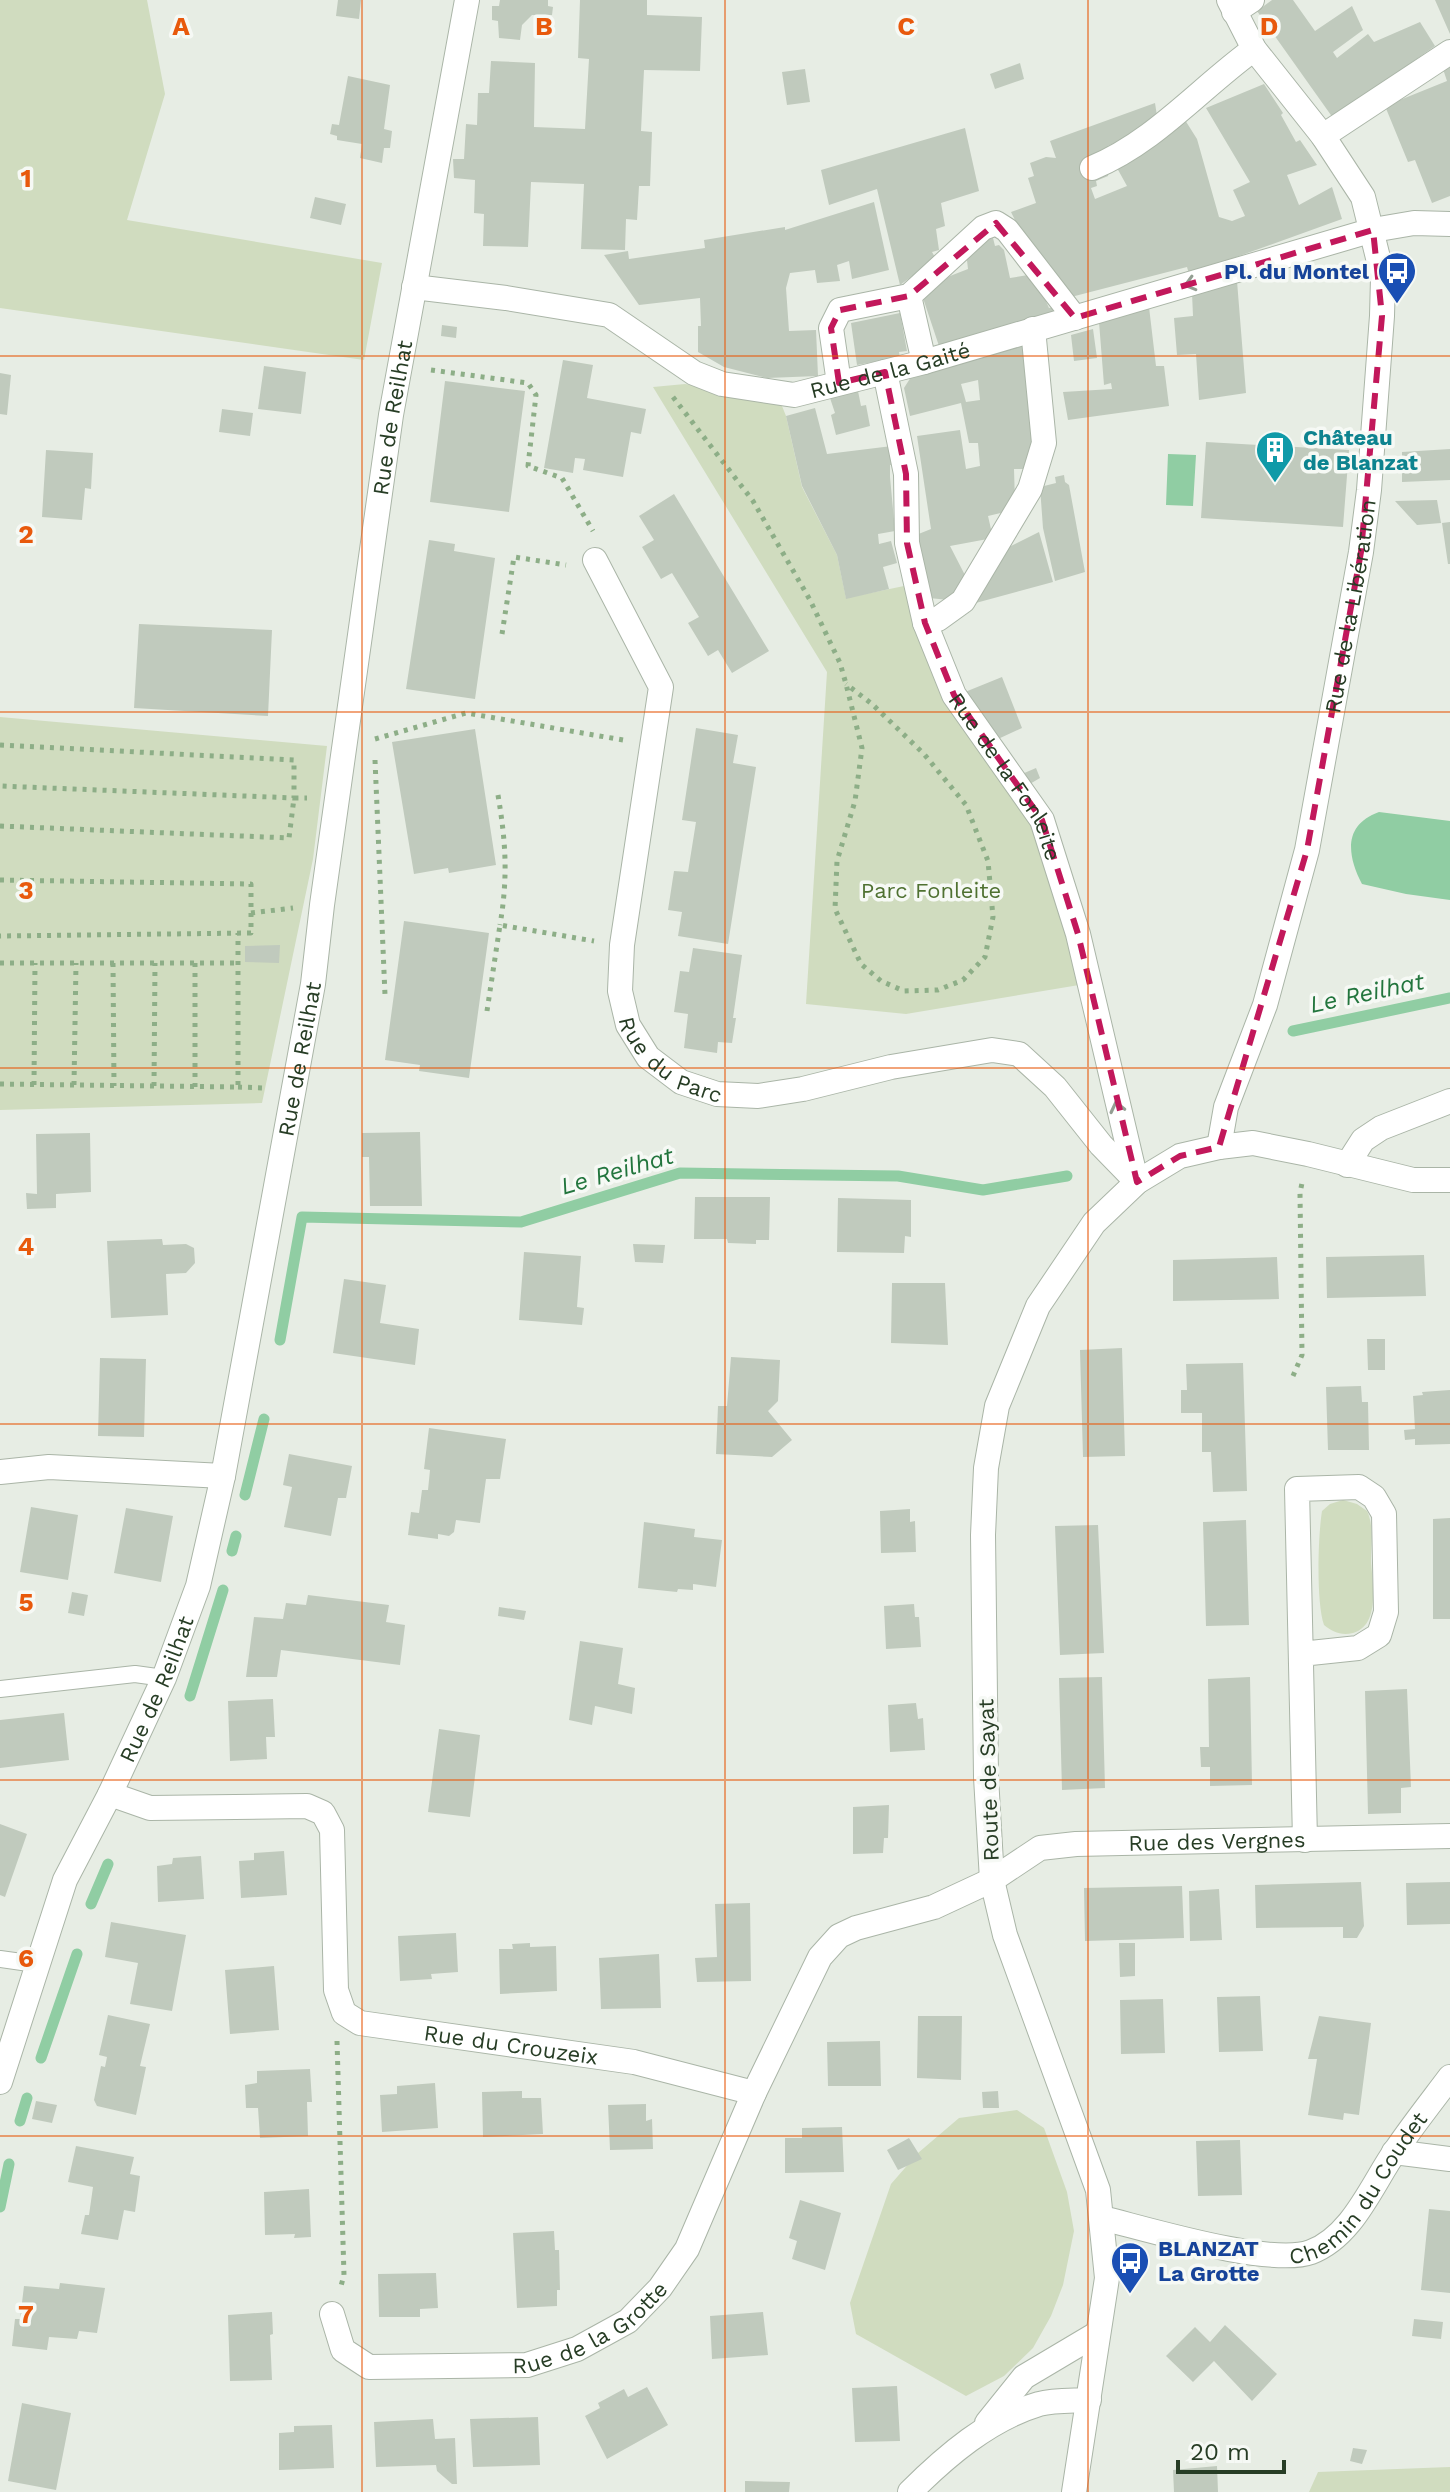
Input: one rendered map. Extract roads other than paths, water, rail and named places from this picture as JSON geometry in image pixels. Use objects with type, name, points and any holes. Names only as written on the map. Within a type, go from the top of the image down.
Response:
[{"type":"street","name":"Rue de Reilhat","points":[[0,2082],[65,1880],[110,1794],[164,1678],[198,1586],[223,1476],[313,984],[391,415],[467,0]]},
{"type":"street","name":"Rue de la Libération","points":[[1219,1147],[1226,1107],[1265,1005],[1307,850],[1361,552],[1369,490],[1383,278],[1363,197],[1323,136],[1254,49],[1238,4]]},
{"type":"street","points":[[1092,168],[1111,160],[1179,112],[1230,66],[1254,49]]},
{"type":"street","points":[[1323,136],[1450,52]]},
{"type":"street","points":[[839,383],[831,328],[840,310],[909,296],[983,228],[996,223],[1007,230],[1075,318]]},
{"type":"street","name":"Rue de la Gaité","points":[[414,287],[609,315],[694,373],[722,384],[794,395],[924,362],[1373,230],[1414,223],[1450,224]]},
{"type":"street","points":[[909,296],[924,362]]},
{"type":"street","points":[[925,623],[938,619],[963,601],[1030,489],[1044,443],[1033,329]]},
{"type":"street","name":"Rue de la Fonleite","points":[[885,372],[906,474],[907,543],[925,623],[954,695],[1042,820],[1078,934],[1137,1182]]},
{"type":"street","name":"Rue du Parc","points":[[595,560],[661,687],[622,945],[620,991],[628,1025],[648,1057],[681,1082],[717,1094],[758,1096],[803,1089],[891,1067],[992,1050],[1019,1054],[1055,1087],[1101,1145],[1137,1182]]},
{"type":"street","points":[[1347,1165],[1363,1140],[1381,1128],[1450,1101]]},
{"type":"street","name":"Route de Sayat","points":[[1074,2492],[1107,2278],[1102,2218],[1094,2178],[1005,1935],[992,1880],[986,1777],[983,1535],[986,1468],[997,1406],[1038,1306],[1094,1223],[1137,1182],[1180,1156],[1253,1143],[1413,1180],[1450,1180]]},
{"type":"street","points":[[0,1472],[49,1467],[223,1476]]},
{"type":"street","points":[[1301,1654],[1358,1648],[1379,1635],[1386,1612],[1384,1514],[1374,1497],[1359,1487],[1297,1489],[1305,1840]]},
{"type":"street","name":"Rue du Crouzeix","points":[[110,1794],[150,1808],[307,1806],[323,1813],[332,1830],[336,1990],[344,2013],[360,2023],[634,2062],[754,2093]]},
{"type":"street","name":"Rue des Vergnes","points":[[992,1880],[1040,1848],[1076,1844],[1450,1836]]},
{"type":"street","points":[[754,2093],[792,2010],[829,1944],[856,1928],[934,1907],[992,1880]]},
{"type":"street","name":"Chemin du Coudet","points":[[1102,2218],[1233,2250],[1288,2255],[1310,2252],[1327,2242],[1353,2216],[1394,2152],[1450,2077]]},
{"type":"street","name":"Rue de la Grotte","points":[[332,2314],[343,2350],[369,2367],[527,2365],[577,2349],[628,2321],[660,2288],[687,2249],[754,2093]]},
{"type":"street","points":[[1394,2152],[1450,2159]]},
{"type":"street","points":[[977,2435],[1024,2377],[1098,2333]]},
{"type":"street","points":[[910,2492],[977,2435],[1007,2416],[1042,2403],[1089,2400]]},
{"type":"lane","points":[[0,1689],[135,1674],[164,1678]]},
{"type":"lane","points":[[0,1959],[36,1964]]},
{"type":"waterway","name":"Le Reilhat","points":[[1293,1031],[1450,998]]},
{"type":"waterway","name":"Le Reilhat","points":[[280,1340],[302,1217],[521,1222],[680,1173],[898,1176],[983,1190],[1067,1176]]},
{"type":"waterway","name":"Le Reilhat","points":[[245,1495],[264,1419]]},
{"type":"waterway","name":"Le Reilhat","points":[[232,1551],[236,1536]]},
{"type":"waterway","name":"Le Reilhat","points":[[190,1696],[223,1590]]},
{"type":"waterway","name":"Le Reilhat","points":[[91,1904],[108,1864]]},
{"type":"waterway","name":"Le Reilhat","points":[[41,2058],[77,1954]]},
{"type":"waterway","name":"Le Reilhat","points":[[20,2121],[27,2098]]},
{"type":"waterway","name":"Le Reilhat","points":[[0,2207],[9,2164]]},
{"type":"place","name":"Pl. du Montel","points":[[1397,305]]},
{"type":"place","name":"Château de Blanzat","points":[[1275,484]]},
{"type":"place","name":"BLANZAT La Grotte","points":[[1130,2295]]},
{"type":"park label","name":"Parc Fonleite","points":[[931,890]]}]
